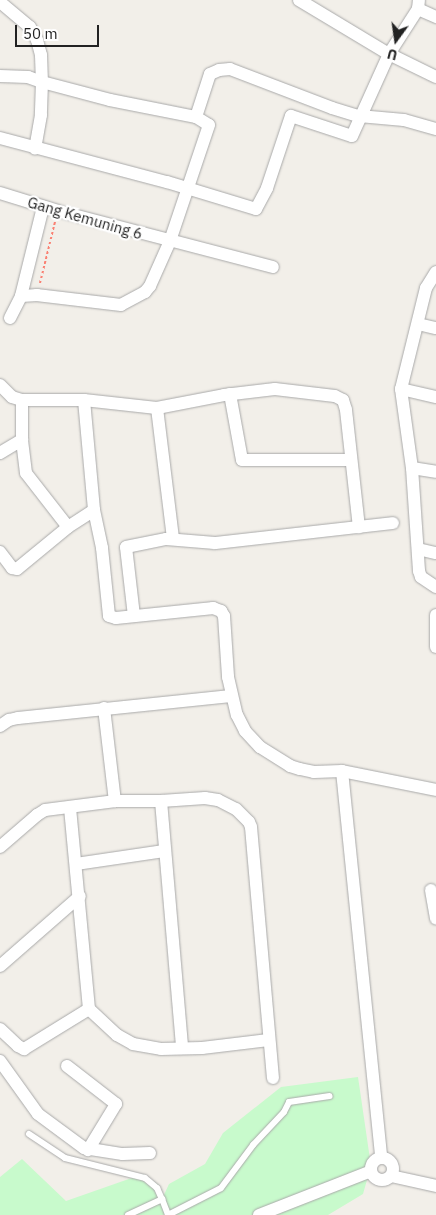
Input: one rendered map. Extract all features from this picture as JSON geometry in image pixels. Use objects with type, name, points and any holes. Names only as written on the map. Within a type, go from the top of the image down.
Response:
[{"type":"street","points":[[299,0],[389,54],[436,77]]},
{"type":"street","points":[[0,2],[30,27],[41,55],[41,115],[35,148]]},
{"type":"street","points":[[0,138],[187,188],[256,209],[267,188],[291,116],[352,136],[359,116],[389,54],[419,4],[436,17]]},
{"type":"street","points":[[196,117],[210,74],[218,70],[230,69],[332,108],[359,116],[404,120],[436,129]]},
{"type":"street","points":[[0,76],[28,77],[110,100],[196,117],[206,122],[209,127],[170,242],[148,288],[126,305],[90,303],[37,295],[21,296]]},
{"type":"street","name":"Gang Kemuning 6","points":[[0,193],[43,207],[170,242],[273,268]]},
{"type":"street","points":[[10,318],[21,296],[43,207]]},
{"type":"street","points":[[436,272],[426,288],[400,388],[412,468],[421,577],[436,587]]},
{"type":"street","points":[[418,324],[436,328]]},
{"type":"street","points":[[0,385],[12,397],[22,400],[84,400],[157,408],[230,394],[274,389],[335,396],[343,400],[346,410],[350,460],[359,527]]},
{"type":"street","points":[[400,388],[436,396]]},
{"type":"street","points":[[230,394],[243,460],[350,460]]},
{"type":"street","points":[[22,400],[22,440],[28,477],[68,527]]},
{"type":"street","points":[[84,400],[94,510],[102,548],[108,614],[113,618],[213,608],[220,611],[224,616],[231,696],[245,731],[260,747],[290,766],[300,769],[314,772],[342,770],[436,790]]},
{"type":"street","points":[[157,408],[173,539]]},
{"type":"street","points":[[0,453],[22,440]]},
{"type":"street","points":[[412,468],[436,472]]},
{"type":"street","points":[[0,552],[12,568],[18,568],[68,527],[94,510]]},
{"type":"street","points":[[102,548],[173,539],[215,543],[392,523]]},
{"type":"street","points":[[126,546],[134,616]]},
{"type":"street","points":[[418,549],[436,553]]},
{"type":"street","points":[[436,615],[436,647]]},
{"type":"street","points":[[0,726],[12,719],[231,696]]},
{"type":"street","points":[[104,708],[114,801]]},
{"type":"street","points":[[342,770],[381,1157]]},
{"type":"street","points":[[0,847],[40,812],[114,801],[212,798],[236,809],[249,822],[273,1078]]},
{"type":"street","points":[[161,801],[182,1048]]},
{"type":"street","points":[[70,808],[80,896],[89,1010],[117,1035],[133,1044],[161,1049],[269,1040]]},
{"type":"street","points":[[76,864],[164,851]]},
{"type":"street","points":[[429,889],[436,919]]},
{"type":"street","points":[[0,966],[80,896]]},
{"type":"street","points":[[0,1029],[18,1046],[24,1049],[89,1010]]},
{"type":"street","points":[[0,1061],[38,1114],[88,1150],[123,1154],[150,1152]]},
{"type":"street","points":[[67,1066],[116,1104],[88,1150]]},
{"type":"street","points":[[371,1172],[372,1162],[381,1157],[389,1159],[392,1163],[394,1167],[391,1176]]},
{"type":"street","points":[[371,1172],[380,1180],[391,1176],[436,1186]]},
{"type":"street","points":[[259,1215],[371,1172]]},
{"type":"lane","points":[[29,1134],[65,1158],[145,1178],[157,1188],[168,1215],[222,1188],[253,1145],[284,1112],[289,1102],[330,1096]]},
{"type":"lane","points":[[128,1215],[162,1199]]},
{"type":"path","points":[[37,295],[58,211]]},
{"type":"green space","points":[[358,1077],[371,1166],[363,1194],[328,1215],[0,1215],[0,1177],[22,1159],[66,1201],[143,1174],[159,1185],[162,1199],[169,1184],[205,1164],[223,1133],[281,1087]]}]
